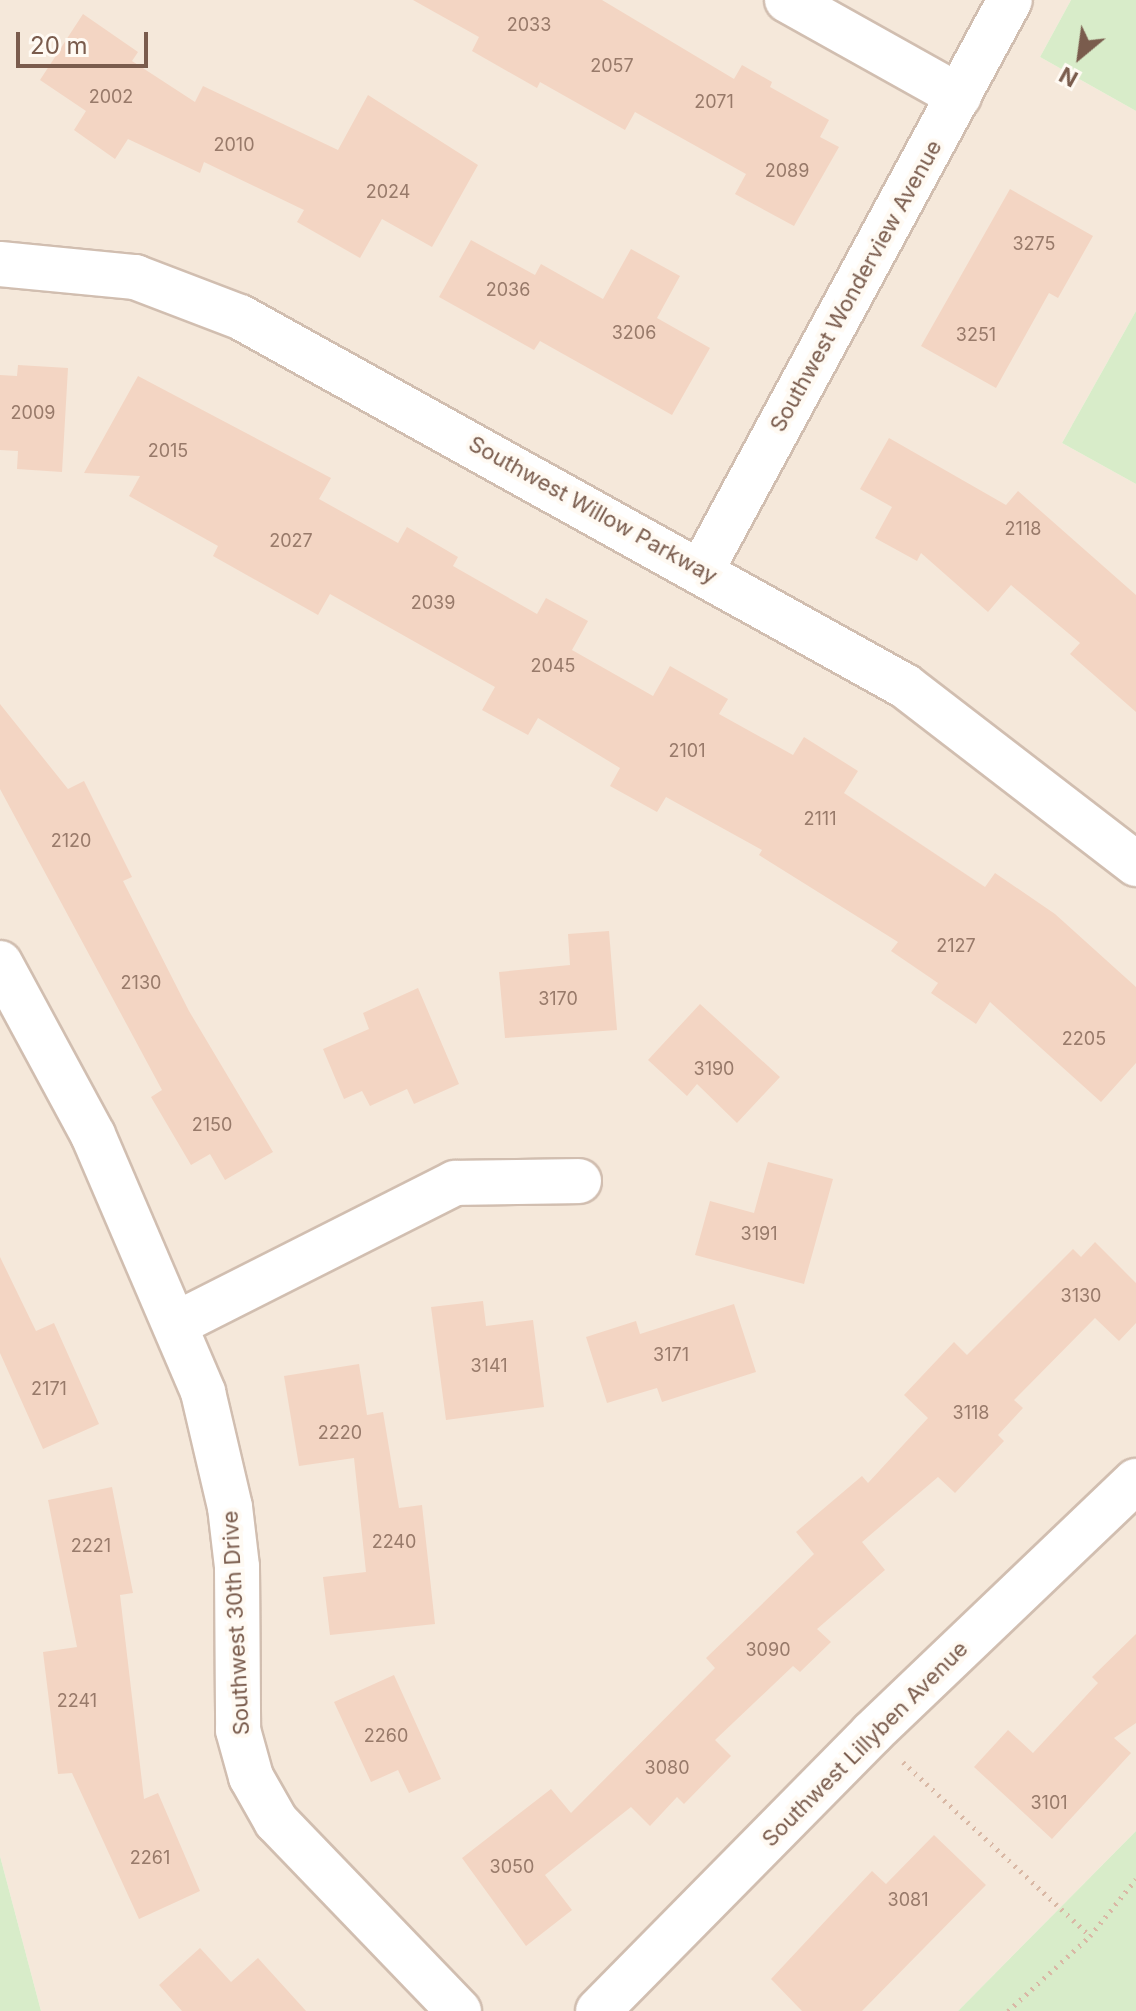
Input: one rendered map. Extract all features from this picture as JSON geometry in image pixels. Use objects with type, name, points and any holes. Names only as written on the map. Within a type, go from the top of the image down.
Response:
[{"type":"street","points":[[787,0],[959,96]]},
{"type":"street","name":"Southwest Wonderview Avenue","points":[[701,571],[1010,0]]},
{"type":"street","name":"Southwest Willow Parkway","points":[[0,264],[135,277],[240,317],[905,686],[1136,864]]},
{"type":"street","name":"Southwest 30th Drive","points":[[0,963],[93,1135],[203,1392],[230,1507],[237,1567],[237,1717],[251,1777],[276,1821],[459,2011]]},
{"type":"street","points":[[176,1324],[455,1183],[579,1181]]},
{"type":"street","name":"Southwest Lillyben Avenue","points":[[598,2011],[872,1733],[1136,1481]]},
{"type":"path","points":[[872,1733],[1090,1936]]},
{"type":"path","points":[[1008,2011],[1090,1936],[1136,1879]]},
{"type":"shaded area","points":[[0,0],[1071,0],[1040,57],[1136,111],[1136,311],[1062,443],[1136,484],[1136,1831],[958,2011],[41,2011],[0,1856]]},
{"type":"green space","points":[[1071,0],[1136,0],[1136,111],[1040,57]]},
{"type":"green space","points":[[1136,311],[1136,484],[1062,443]]},
{"type":"green space","points":[[1136,1831],[1136,2011],[958,2011]]},
{"type":"green space","points":[[0,1856],[41,2011],[0,2011]]},
{"type":"building","points":[[413,0],[602,0],[734,79],[742,65],[772,82],[770,87],[829,120],[820,137],[839,147],[794,226],[735,194],[746,174],[635,112],[625,130],[540,82],[537,88],[472,51],[479,37]]},
{"type":"building","points":[[83,14],[138,52],[132,61],[195,102],[203,86],[338,150],[368,95],[478,165],[432,247],[382,219],[360,258],[297,222],[304,210],[204,162],[200,173],[128,139],[115,159],[74,130],[86,111],[40,80]]},
{"type":"building","points":[[1010,189],[1093,236],[1058,298],[1049,293],[996,388],[921,346]]},
{"type":"building","points":[[471,240],[535,275],[541,264],[603,299],[631,249],[680,276],[657,318],[710,348],[672,415],[540,341],[534,350],[439,297]]},
{"type":"building","points":[[18,365],[68,368],[62,472],[17,469],[18,451],[0,450],[0,375],[17,376]]},
{"type":"building","points":[[138,376],[331,478],[319,499],[398,543],[407,527],[458,557],[453,566],[537,614],[546,598],[588,621],[572,650],[653,696],[670,666],[728,699],[719,714],[793,755],[804,737],[858,771],[844,793],[985,887],[995,873],[1055,914],[1136,987],[1136,1063],[1101,1102],[990,1002],[976,1024],[931,993],[938,983],[891,951],[898,942],[759,855],[762,850],[666,797],[657,812],[610,786],[620,768],[538,718],[528,735],[482,710],[495,687],[330,594],[318,615],[213,556],[218,546],[129,496],[140,476],[84,473]]},
{"type":"building","points":[[889,438],[1006,505],[1018,491],[1136,595],[1136,712],[1070,654],[1080,643],[1011,585],[988,612],[921,553],[917,561],[875,538],[892,507],[860,489]]},
{"type":"building","points":[[0,704],[68,789],[84,781],[132,877],[123,881],[189,1011],[273,1152],[225,1180],[210,1154],[191,1165],[151,1097],[162,1090],[0,789]]},
{"type":"building","points":[[609,931],[617,1030],[505,1038],[499,972],[570,965],[568,934]]},
{"type":"building","points":[[418,988],[459,1084],[414,1104],[407,1089],[370,1106],[362,1091],[344,1099],[323,1049],[369,1029],[363,1013]]},
{"type":"building","points":[[700,1004],[780,1077],[737,1123],[697,1084],[687,1096],[648,1060]]},
{"type":"building","points":[[768,1162],[833,1179],[804,1284],[695,1255],[710,1201],[754,1213]]},
{"type":"building","points":[[1095,1242],[1136,1283],[1136,1323],[1119,1341],[1095,1318],[1014,1400],[1023,1408],[998,1435],[1004,1441],[955,1493],[938,1477],[862,1542],[885,1570],[817,1629],[831,1642],[800,1672],[793,1666],[715,1740],[731,1756],[684,1804],[677,1797],[650,1826],[631,1807],[545,1875],[572,1910],[526,1946],[462,1858],[551,1789],[571,1813],[715,1668],[706,1658],[814,1554],[796,1532],[862,1476],[868,1483],[928,1418],[904,1395],[954,1342],[967,1355],[1073,1249],[1081,1257]]},
{"type":"building","points":[[0,1257],[36,1331],[54,1323],[99,1424],[43,1449],[0,1353]]},
{"type":"building","points":[[483,1301],[486,1326],[533,1320],[544,1407],[446,1420],[431,1307]]},
{"type":"building","points":[[734,1304],[756,1372],[662,1402],[657,1388],[607,1403],[586,1337],[636,1321],[640,1334]]},
{"type":"building","points":[[359,1364],[367,1415],[383,1412],[399,1508],[422,1505],[435,1624],[330,1635],[323,1577],[366,1572],[354,1458],[299,1466],[284,1376]]},
{"type":"building","points":[[112,1487],[133,1593],[120,1595],[144,1799],[158,1793],[200,1891],[139,1919],[72,1773],[58,1774],[43,1652],[77,1647],[48,1500]]},
{"type":"building","points":[[1136,1634],[1136,1723],[1114,1738],[1131,1753],[1052,1839],[974,1767],[1008,1730],[1033,1753],[1098,1683],[1092,1677]]},
{"type":"building","points":[[394,1675],[441,1779],[409,1793],[398,1770],[371,1782],[334,1702]]},
{"type":"building","points":[[934,1835],[986,1885],[862,2011],[802,2011],[771,1979],[872,1871],[886,1884]]},
{"type":"building","points":[[200,1948],[231,1982],[258,1958],[306,2011],[182,2011],[159,1985]]}]
